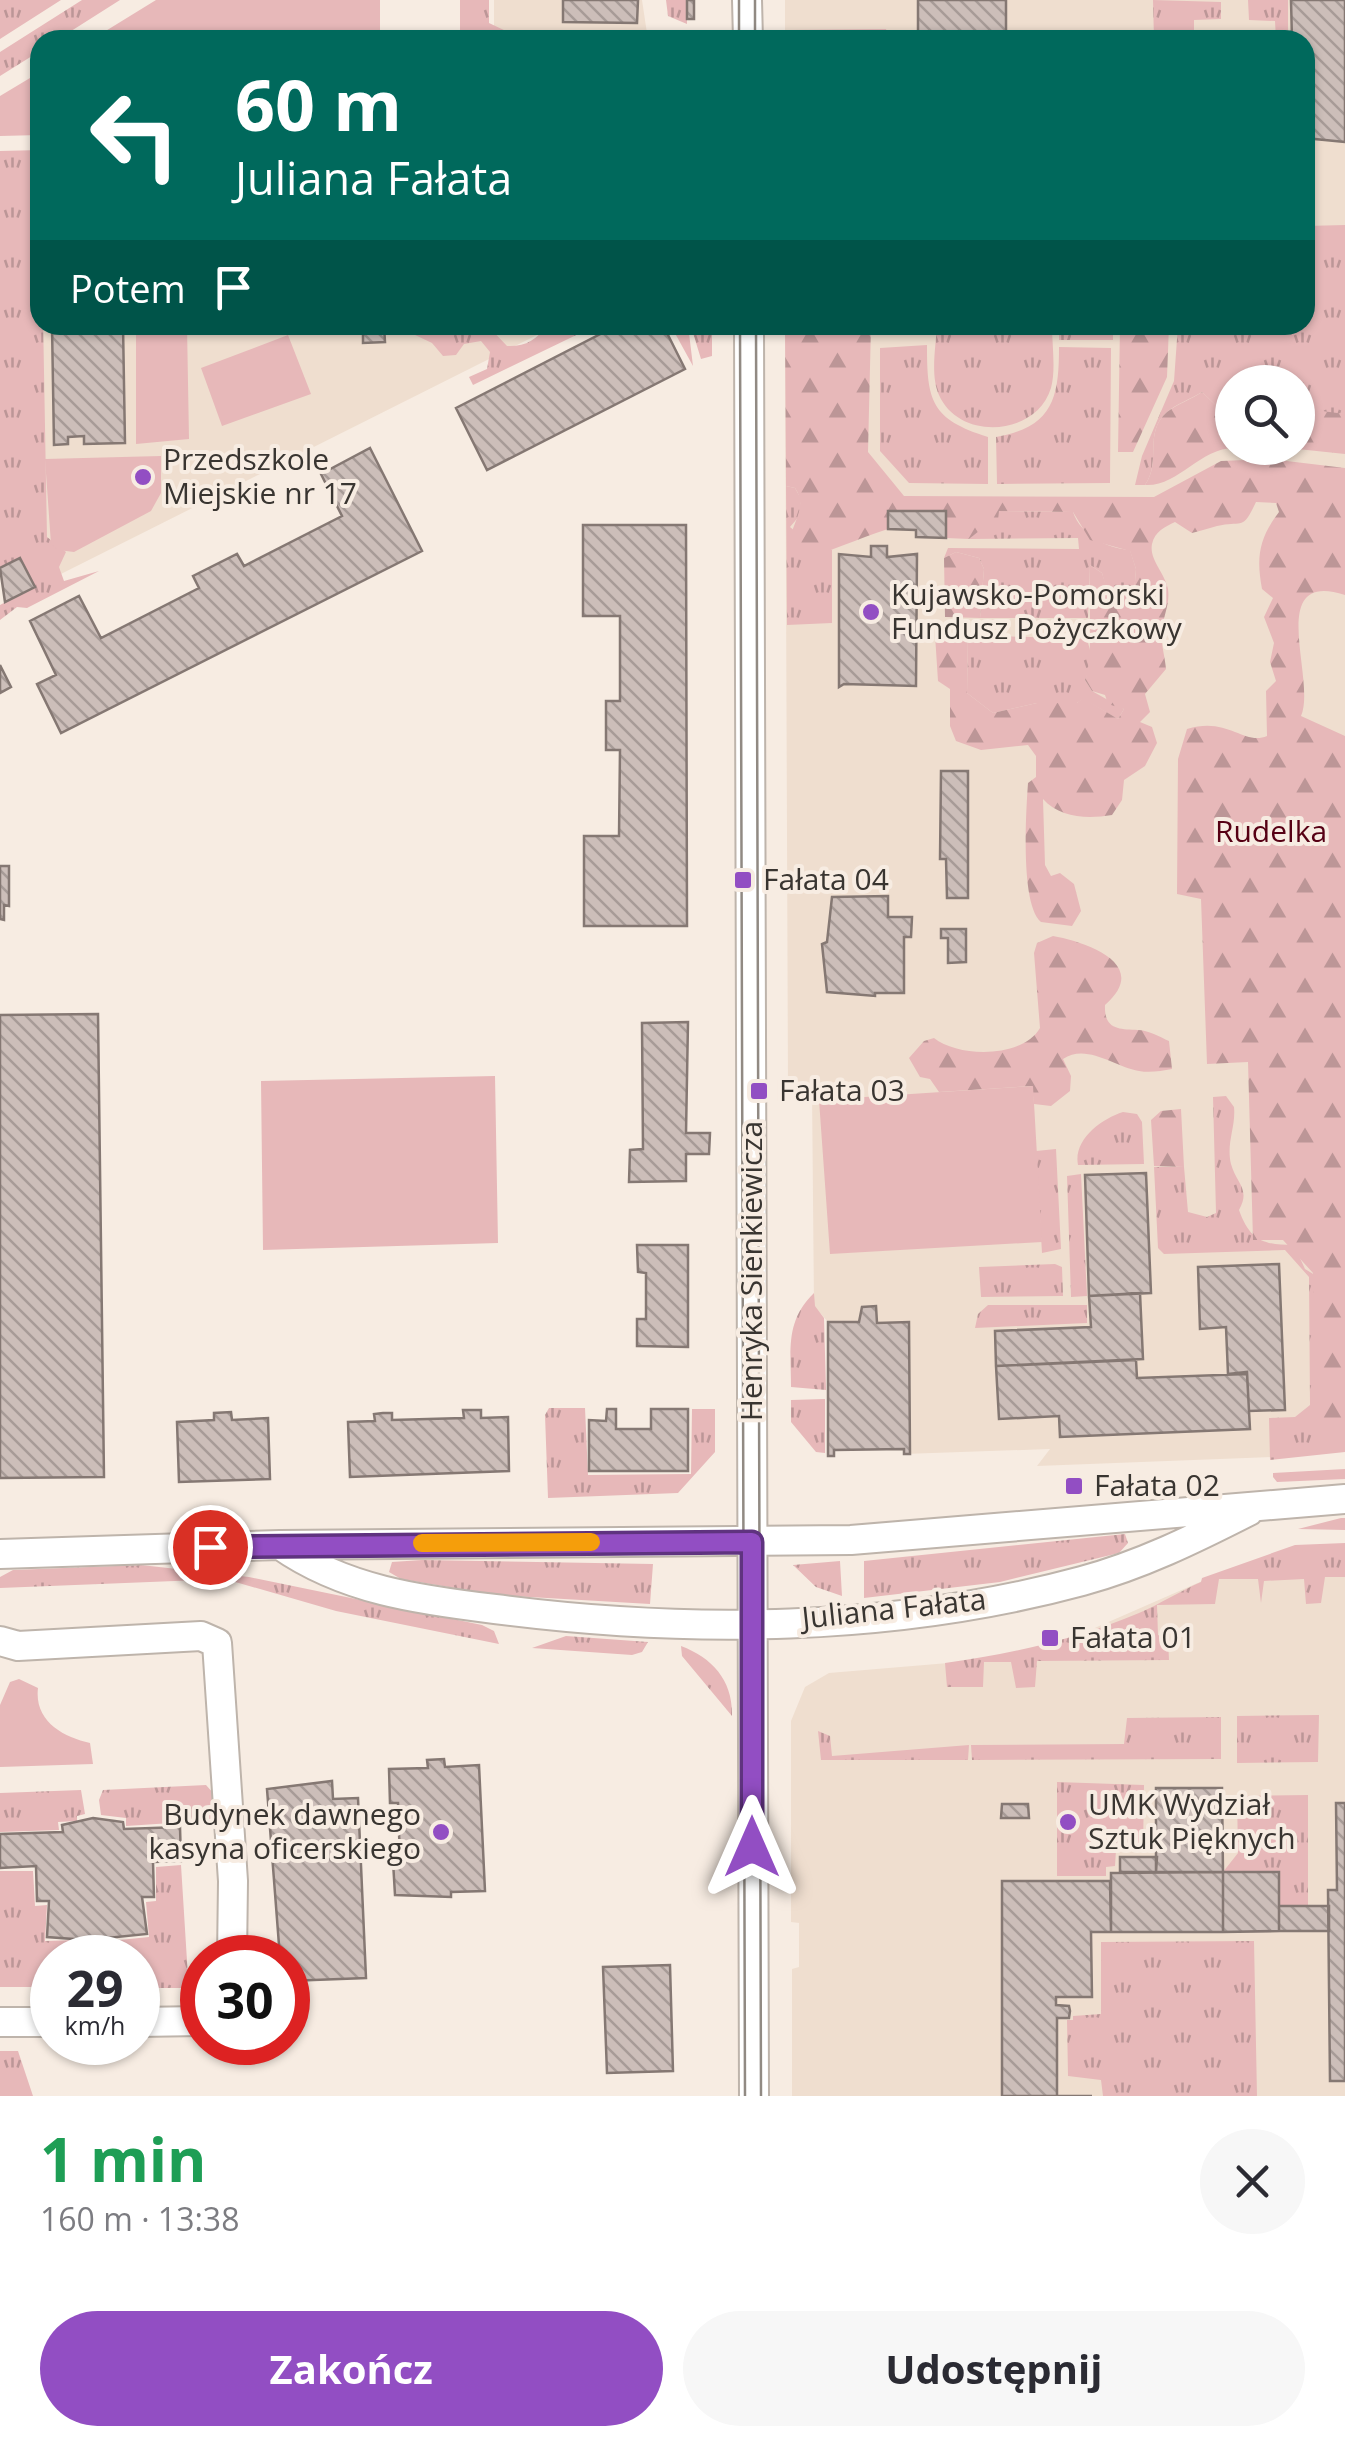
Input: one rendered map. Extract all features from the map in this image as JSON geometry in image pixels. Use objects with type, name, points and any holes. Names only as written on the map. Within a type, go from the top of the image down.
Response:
[{"type":"street","points":[[748,0],[748,30]]},
{"type":"street","name":"Henryka Sienkiewicza","points":[[748,335],[754,2096]]},
{"type":"street","name":"Juliana Fałata","points":[[0,1554],[280,1545],[851,1540],[1345,1499]]},
{"type":"street","name":"Juliana Fałata","points":[[280,1545],[319,1569],[412,1598],[556,1617],[666,1624],[752,1623],[854,1618],[1080,1582],[1162,1555],[1264,1504]]},
{"type":"street","points":[[0,1640],[18,1646],[201,1636],[217,1643],[233,1880],[232,1935]]},
{"type":"street","points":[[0,2022],[30,2022]]},
{"type":"shaded area","points":[[494,0],[642,0],[646,30],[494,30]]},
{"type":"shaded area","points":[[785,0],[1345,0],[1345,1427],[1273,1457],[1037,1466],[1050,1449],[904,1454],[903,1449],[834,1450],[828,1456],[828,1322],[814,1306],[812,1090],[788,1089],[785,335],[1315,335],[1315,30],[785,30]]},
{"type":"shaded area","name":"Przedszkole Miejskie nr 17","points":[[26,157],[30,157],[30,335],[537,335],[35,587]]},
{"type":"shaded area","name":"UMK Wydział Sztuk Pięknych","points":[[1345,1574],[1345,2096],[792,2096],[792,1969],[799,1967],[799,1923],[791,1922],[791,1721],[805,1687],[829,1673],[996,1659],[1065,1641],[1209,1578]]},
{"type":"green space","points":[[0,0],[61,0],[0,39]]},
{"type":"green space","points":[[82,0],[120,0],[73,30],[35,30]]},
{"type":"green space","points":[[156,0],[380,0],[380,30],[107,30]]},
{"type":"green space","points":[[460,0],[489,0],[489,23],[504,30],[460,30]]},
{"type":"green space","points":[[666,0],[687,0],[687,24],[668,16]]},
{"type":"green space","points":[[1153,0],[1221,2],[1221,19],[1194,20],[1194,30],[1154,30]]},
{"type":"green space","points":[[1248,0],[1288,0],[1288,30],[1275,30],[1275,21],[1249,20]]},
{"type":"green space","points":[[30,33],[30,57],[0,76],[0,52]]},
{"type":"green space","points":[[30,78],[30,135],[0,136],[0,96]]},
{"type":"green space","points":[[30,150],[30,335],[43,335],[47,537],[66,552],[59,567],[64,581],[99,571],[27,608],[17,607],[0,620],[0,605],[34,587],[0,568],[0,151]]},
{"type":"green space","points":[[1345,225],[1345,414],[1315,413],[1315,365],[1215,365],[1215,404],[1202,392],[1171,409],[1160,420],[1150,476],[1145,485],[1135,485],[1142,456],[1174,381],[1177,335],[1315,335],[1315,226]]},
{"type":"green space","points":[[136,335],[187,335],[189,439],[136,444]]},
{"type":"green space","points":[[288,335],[311,394],[222,426],[201,368]]},
{"type":"green space","points":[[415,335],[497,335],[507,346],[513,346],[525,344],[538,335],[576,335],[473,385],[469,377],[487,369],[490,352],[481,341],[464,344],[456,355],[443,356],[432,343]]},
{"type":"green space","points":[[676,335],[689,335],[693,366]]},
{"type":"green space","points":[[694,335],[712,335],[712,356],[701,359]]},
{"type":"green space","name":"Rudelka","points":[[785,335],[871,335],[868,452],[904,496],[1154,497],[1215,464],[1345,468],[1345,595],[1321,591],[1306,598],[1300,612],[1299,632],[1304,699],[1301,716],[1345,736],[1345,1446],[1319,1448],[1313,1273],[1283,1240],[1253,1240],[1248,1062],[1207,1064],[1201,899],[1177,894],[1178,759],[1187,729],[1214,726],[1251,737],[1267,736],[1266,691],[1276,681],[1270,662],[1274,643],[1264,617],[1273,598],[1262,589],[1259,557],[1267,530],[1279,512],[1276,503],[1256,502],[1241,523],[1192,533],[1175,522],[1155,536],[1153,556],[1168,589],[1162,634],[1166,669],[1145,694],[1150,712],[1140,722],[1152,727],[1157,743],[1145,766],[1124,780],[1122,800],[1112,815],[1074,816],[1043,799],[1045,865],[1051,876],[1060,873],[1074,884],[1081,911],[1072,926],[1041,922],[1030,897],[1026,814],[1028,783],[1036,777],[1036,756],[1028,745],[981,750],[956,741],[950,726],[950,689],[938,681],[935,635],[968,635],[967,693],[993,713],[1037,703],[1077,703],[1083,698],[1118,719],[1124,709],[1108,704],[1105,695],[1092,691],[1085,680],[1090,642],[1090,565],[1102,573],[1108,592],[1124,601],[1134,594],[1136,569],[1130,551],[1090,540],[1073,512],[999,511],[997,529],[979,531],[969,539],[946,538],[946,511],[889,511],[888,529],[803,561],[789,546],[800,509],[795,488],[786,486]]},
{"type":"green space","points":[[936,335],[1052,335],[1051,388],[1043,404],[1014,424],[979,426],[949,410],[939,395],[934,360]]},
{"type":"green space","points":[[1059,335],[1113,335],[1113,340],[1059,340]]},
{"type":"green space","points":[[1120,335],[1169,335],[1167,377],[1133,452],[1118,452]]},
{"type":"green space","points":[[927,345],[931,394],[936,405],[954,423],[988,437],[988,484],[909,483],[880,451],[880,348]]},
{"type":"green space","points":[[1059,347],[1111,348],[1110,483],[997,484],[996,437],[1030,426],[1049,407],[1057,381]]},
{"type":"green space","points":[[1202,392],[1215,404],[1215,452],[1168,480],[1145,485],[1152,466],[1156,429],[1171,409]]},
{"type":"green space","points":[[1315,410],[1345,414],[1345,454],[1315,451]]},
{"type":"green space","points":[[161,456],[161,493],[151,511],[74,552],[58,550],[51,544],[45,459]]},
{"type":"green space","points":[[786,486],[795,488],[800,497],[801,514],[790,527],[818,550],[832,550],[832,623],[787,625]]},
{"type":"green space","points":[[999,511],[1073,512],[1095,539],[1130,550],[1136,569],[1134,594],[1124,602],[1107,592],[1102,573],[1090,565],[1088,618],[980,618],[984,569],[979,558],[956,552],[944,558],[948,548],[1079,549],[1078,538],[969,539]]},
{"type":"green space","points":[[956,552],[979,558],[984,569],[980,618],[945,617],[944,558]]},
{"type":"green space","points":[[968,635],[1087,639],[1093,661],[1085,680],[1092,691],[1124,709],[1118,719],[1083,699],[1077,703],[1037,703],[993,713],[967,693]]},
{"type":"green space","points":[[1053,936],[1096,950],[1118,967],[1121,978],[1118,991],[1105,1005],[1107,1019],[1119,1028],[1146,1031],[1169,1041],[1172,1069],[1139,1071],[1091,1055],[1072,1055],[1063,1059],[1071,1076],[1070,1091],[1051,1106],[1034,1104],[1032,1086],[939,1092],[930,1079],[920,1077],[909,1058],[924,1041],[934,1038],[959,1049],[990,1052],[1006,1050],[1032,1038],[1040,1028],[1034,953],[1037,943]]},
{"type":"green space","points":[[495,1076],[498,1243],[263,1250],[261,1081]]},
{"type":"green space","points":[[1033,1086],[1042,1242],[830,1254],[819,1100]]},
{"type":"green space","points":[[1226,1096],[1234,1107],[1230,1156],[1243,1191],[1239,1210],[1243,1220],[1259,1239],[1294,1245],[1305,1269],[1328,1283],[1345,1387],[1345,1452],[1270,1460],[1269,1418],[1295,1417],[1310,1405],[1309,1277],[1285,1250],[1164,1254],[1158,1248],[1154,1167],[1184,1167],[1188,1212],[1207,1217],[1216,1213],[1213,1097]]},
{"type":"green space","points":[[1181,1109],[1184,1167],[1154,1166],[1151,1120],[1161,1111]]},
{"type":"green space","points":[[1123,1112],[1137,1114],[1142,1122],[1144,1164],[1078,1165],[1084,1139],[1106,1120]]},
{"type":"green space","points":[[1056,1149],[1061,1249],[1042,1253],[1036,1151]]},
{"type":"green space","points":[[1081,1174],[1087,1296],[1071,1297],[1067,1176]]},
{"type":"green space","points":[[979,1267],[1062,1267],[1063,1296],[981,1297]]},
{"type":"green space","points":[[814,1293],[815,1306],[824,1318],[826,1390],[791,1387],[794,1325]]},
{"type":"green space","points":[[988,1305],[1087,1305],[1087,1323],[975,1328],[978,1314]]},
{"type":"green space","points":[[825,1399],[825,1453],[816,1452],[791,1422],[791,1400]]},
{"type":"green space","points":[[549,1408],[585,1408],[588,1475],[691,1474],[692,1409],[715,1409],[715,1452],[678,1493],[548,1498],[545,1415]]},
{"type":"green space","points":[[1345,1469],[1345,1479],[1277,1482],[1273,1477],[1273,1473]]},
{"type":"green space","points":[[1341,1518],[1345,1518],[1345,1530],[1298,1529]]},
{"type":"green space","points":[[1125,1534],[1128,1543],[1119,1553],[1000,1582],[864,1598],[864,1561]]},
{"type":"green space","points":[[1345,1543],[1345,1577],[1325,1577],[1321,1603],[1306,1604],[1304,1579],[1264,1581],[1261,1603],[1258,1579],[1219,1579],[1215,1604],[1157,1605],[1158,1635],[1168,1639],[1169,1660],[1037,1661],[1035,1687],[1016,1688],[1011,1662],[984,1662],[983,1687],[947,1687],[945,1663],[1019,1650],[1092,1631],[1147,1609],[1202,1578],[1295,1545]]},
{"type":"green space","points":[[840,1561],[842,1596],[816,1587],[793,1565]]},
{"type":"green space","points":[[392,1562],[653,1564],[650,1604],[496,1595],[401,1579],[389,1572]]},
{"type":"green space","points":[[141,1565],[249,1577],[482,1625],[494,1631],[499,1644],[336,1611],[225,1579],[0,1588],[0,1577],[13,1570]]},
{"type":"green space","points":[[566,1636],[648,1642],[642,1652],[632,1655],[532,1648]]},
{"type":"green space","points":[[681,1646],[703,1657],[719,1672],[729,1692],[732,1716],[682,1656]]},
{"type":"green space","points":[[19,1679],[38,1688],[41,1710],[52,1726],[90,1743],[93,1764],[0,1767],[0,1705],[10,1682]]},
{"type":"green space","points":[[1319,1715],[1318,1762],[1237,1763],[1237,1716]]},
{"type":"green space","points":[[1221,1717],[1221,1759],[972,1760],[971,1745],[1124,1744],[1127,1718]]},
{"type":"green space","points":[[818,1731],[830,1736],[832,1756],[969,1745],[968,1760],[821,1760]]},
{"type":"green space","points":[[1057,1782],[1144,1785],[1143,1851],[1116,1850],[1115,1866],[1106,1867],[1106,1876],[1057,1876]]},
{"type":"green space","points":[[206,1785],[214,1794],[217,1820],[126,1826],[126,1818],[101,1815],[99,1800],[103,1790]]},
{"type":"green space","points":[[81,1790],[85,1814],[77,1816],[77,1821],[58,1822],[59,1830],[0,1832],[0,1793]]},
{"type":"green space","points":[[1308,1795],[1308,1906],[1279,1906],[1278,1872],[1223,1872],[1238,1853],[1237,1796]]},
{"type":"green space","points":[[181,1865],[185,1935],[180,1935],[180,1988],[160,1988],[160,1935],[149,1935],[146,1902],[156,1901],[156,1867]]},
{"type":"green space","points":[[0,1871],[33,1871],[35,1906],[47,1905],[45,1935],[30,1935],[30,1987],[0,1987]]},
{"type":"green space","points":[[1254,1941],[1257,2096],[1103,2096],[1101,2080],[1068,2076],[1067,2020],[1101,2014],[1101,1942]]},
{"type":"green space","points":[[0,2051],[18,2051],[33,2096],[0,2096]]},
{"type":"building","points":[[563,0],[638,0],[637,23],[563,22]]},
{"type":"building","points":[[687,0],[694,0],[694,19],[687,19]]},
{"type":"building","points":[[918,0],[1006,0],[1006,30],[918,30]]},
{"type":"building","points":[[1291,0],[1345,0],[1345,142],[1315,139],[1315,30],[1292,30]]},
{"type":"building","points":[[52,335],[123,335],[125,443],[84,444],[84,436],[68,437],[68,444],[54,445]]},
{"type":"building","points":[[363,335],[385,335],[385,342],[363,343]]},
{"type":"building","points":[[598,335],[668,335],[685,369],[487,470],[456,408]]},
{"type":"building","points":[[370,448],[422,551],[61,733],[37,684],[56,675],[30,621],[79,596],[101,638],[199,588],[193,576],[237,554],[244,566],[342,516],[321,474]]},
{"type":"building","points":[[888,511],[946,511],[946,538],[916,537],[916,530],[888,529]]},
{"type":"building","points":[[583,525],[686,525],[687,926],[584,926],[584,836],[619,836],[620,750],[606,750],[606,701],[620,701],[620,616],[583,616]]},
{"type":"building","points":[[871,546],[887,546],[887,557],[917,554],[916,686],[839,687],[839,554],[871,557]]},
{"type":"building","points":[[20,558],[35,587],[5,602],[0,568]]},
{"type":"building","points":[[0,665],[11,687],[0,693]]},
{"type":"building","points":[[941,771],[968,771],[968,898],[947,898],[946,859],[940,859]]},
{"type":"building","points":[[0,866],[9,866],[9,906],[4,905],[4,920],[0,919]]},
{"type":"building","points":[[888,896],[888,917],[912,917],[911,937],[904,937],[904,993],[875,996],[827,992],[822,944],[827,942],[832,897]]},
{"type":"building","points":[[941,929],[966,929],[966,962],[948,963],[948,938],[941,938]]},
{"type":"building","points":[[98,1014],[104,1477],[0,1478],[0,1015]]},
{"type":"building","points":[[688,1022],[686,1133],[710,1133],[709,1154],[686,1154],[686,1181],[629,1182],[630,1150],[643,1149],[642,1023]]},
{"type":"building","points":[[1146,1173],[1151,1293],[1089,1296],[1085,1175]]},
{"type":"building","points":[[637,1245],[688,1245],[688,1347],[637,1346],[637,1319],[646,1319],[646,1273],[638,1272]]},
{"type":"building","points":[[1279,1264],[1285,1410],[1249,1411],[1247,1372],[1228,1374],[1226,1327],[1200,1329],[1198,1267]]},
{"type":"building","points":[[1140,1293],[1143,1359],[996,1366],[995,1331],[1091,1327],[1089,1296]]},
{"type":"building","points":[[876,1306],[877,1323],[909,1322],[910,1454],[904,1454],[904,1449],[834,1450],[834,1456],[828,1456],[828,1322],[859,1322],[862,1307]]},
{"type":"building","points":[[1136,1360],[1137,1378],[1247,1374],[1250,1429],[1060,1437],[1059,1416],[999,1419],[996,1366]]},
{"type":"building","points":[[607,1409],[616,1409],[616,1429],[651,1429],[651,1409],[688,1409],[688,1471],[589,1471],[589,1420],[606,1421]]},
{"type":"building","points":[[463,1410],[481,1410],[481,1418],[508,1417],[509,1471],[350,1477],[348,1422],[375,1421],[374,1414],[383,1413],[392,1413],[392,1420],[464,1418]]},
{"type":"building","points":[[231,1412],[232,1420],[268,1418],[270,1479],[179,1482],[177,1422],[214,1420],[214,1413]]},
{"type":"building","name":"Budynek dawnego kasyna oficerskiego","points":[[444,1759],[445,1767],[479,1765],[485,1891],[451,1892],[451,1897],[395,1895],[393,1861],[400,1861],[398,1803],[390,1803],[389,1769],[428,1768],[427,1760]]},
{"type":"building","points":[[332,1781],[333,1799],[358,1798],[366,1978],[310,1980],[310,1935],[278,1935],[267,1789]]},
{"type":"building","points":[[1156,1788],[1222,1788],[1223,1872],[1156,1872]]},
{"type":"building","points":[[1336,1803],[1345,1803],[1345,2081],[1330,2081],[1328,1890],[1337,1890]]},
{"type":"building","points":[[1002,1804],[1028,1804],[1029,1818],[1001,1818]]},
{"type":"building","points":[[93,1818],[123,1822],[124,1829],[180,1827],[181,1861],[153,1862],[154,1897],[142,1897],[147,1934],[47,1935],[49,1901],[37,1901],[36,1866],[0,1868],[0,1834],[63,1832],[62,1825]]},
{"type":"building","points":[[1120,1857],[1157,1857],[1156,1872],[1120,1872]]},
{"type":"building","points":[[1223,1872],[1279,1872],[1279,1931],[1223,1932]]},
{"type":"building","points":[[1223,1872],[1223,1932],[1111,1932],[1111,1873]]},
{"type":"building","points":[[1002,1881],[1110,1881],[1111,1932],[1091,1932],[1092,1997],[1056,1997],[1056,2005],[1069,2006],[1070,2011],[1069,2018],[1057,2018],[1057,2096],[1002,2096]]},
{"type":"building","points":[[1279,1906],[1329,1906],[1329,1931],[1279,1931]]},
{"type":"building","points":[[670,1965],[673,2071],[607,2073],[603,1967]]},
{"type":"tram line","points":[[739,0],[739,30]]},
{"type":"tram line","points":[[755,0],[755,30]]},
{"type":"tram line","points":[[740,335],[745,2096]]},
{"type":"tram line","points":[[756,335],[761,2096]]},
{"type":"slow traffic","points":[[422,1543],[591,1542]]},
{"type":"place","name":"Przedszkole Miejskie nr 17","points":[[143,477]]},
{"type":"place","name":"Kujawsko-Pomorski Fundusz Pożyczkowy","points":[[871,612]]},
{"type":"place","name":"Fałata 04","points":[[743,880]]},
{"type":"place","name":"Fałata 03","points":[[759,1091]]},
{"type":"place","name":"Fałata 02","points":[[1074,1486]]},
{"type":"place","name":"Fałata 01","points":[[1050,1638]]},
{"type":"place","name":"UMK Wydział Sztuk Pięknych","points":[[1068,1822]]},
{"type":"place","name":"Budynek dawnego kasyna oficerskiego","points":[[441,1832]]},
{"type":"route","points":[[210,1547],[752,1542],[752,1847]]}]
